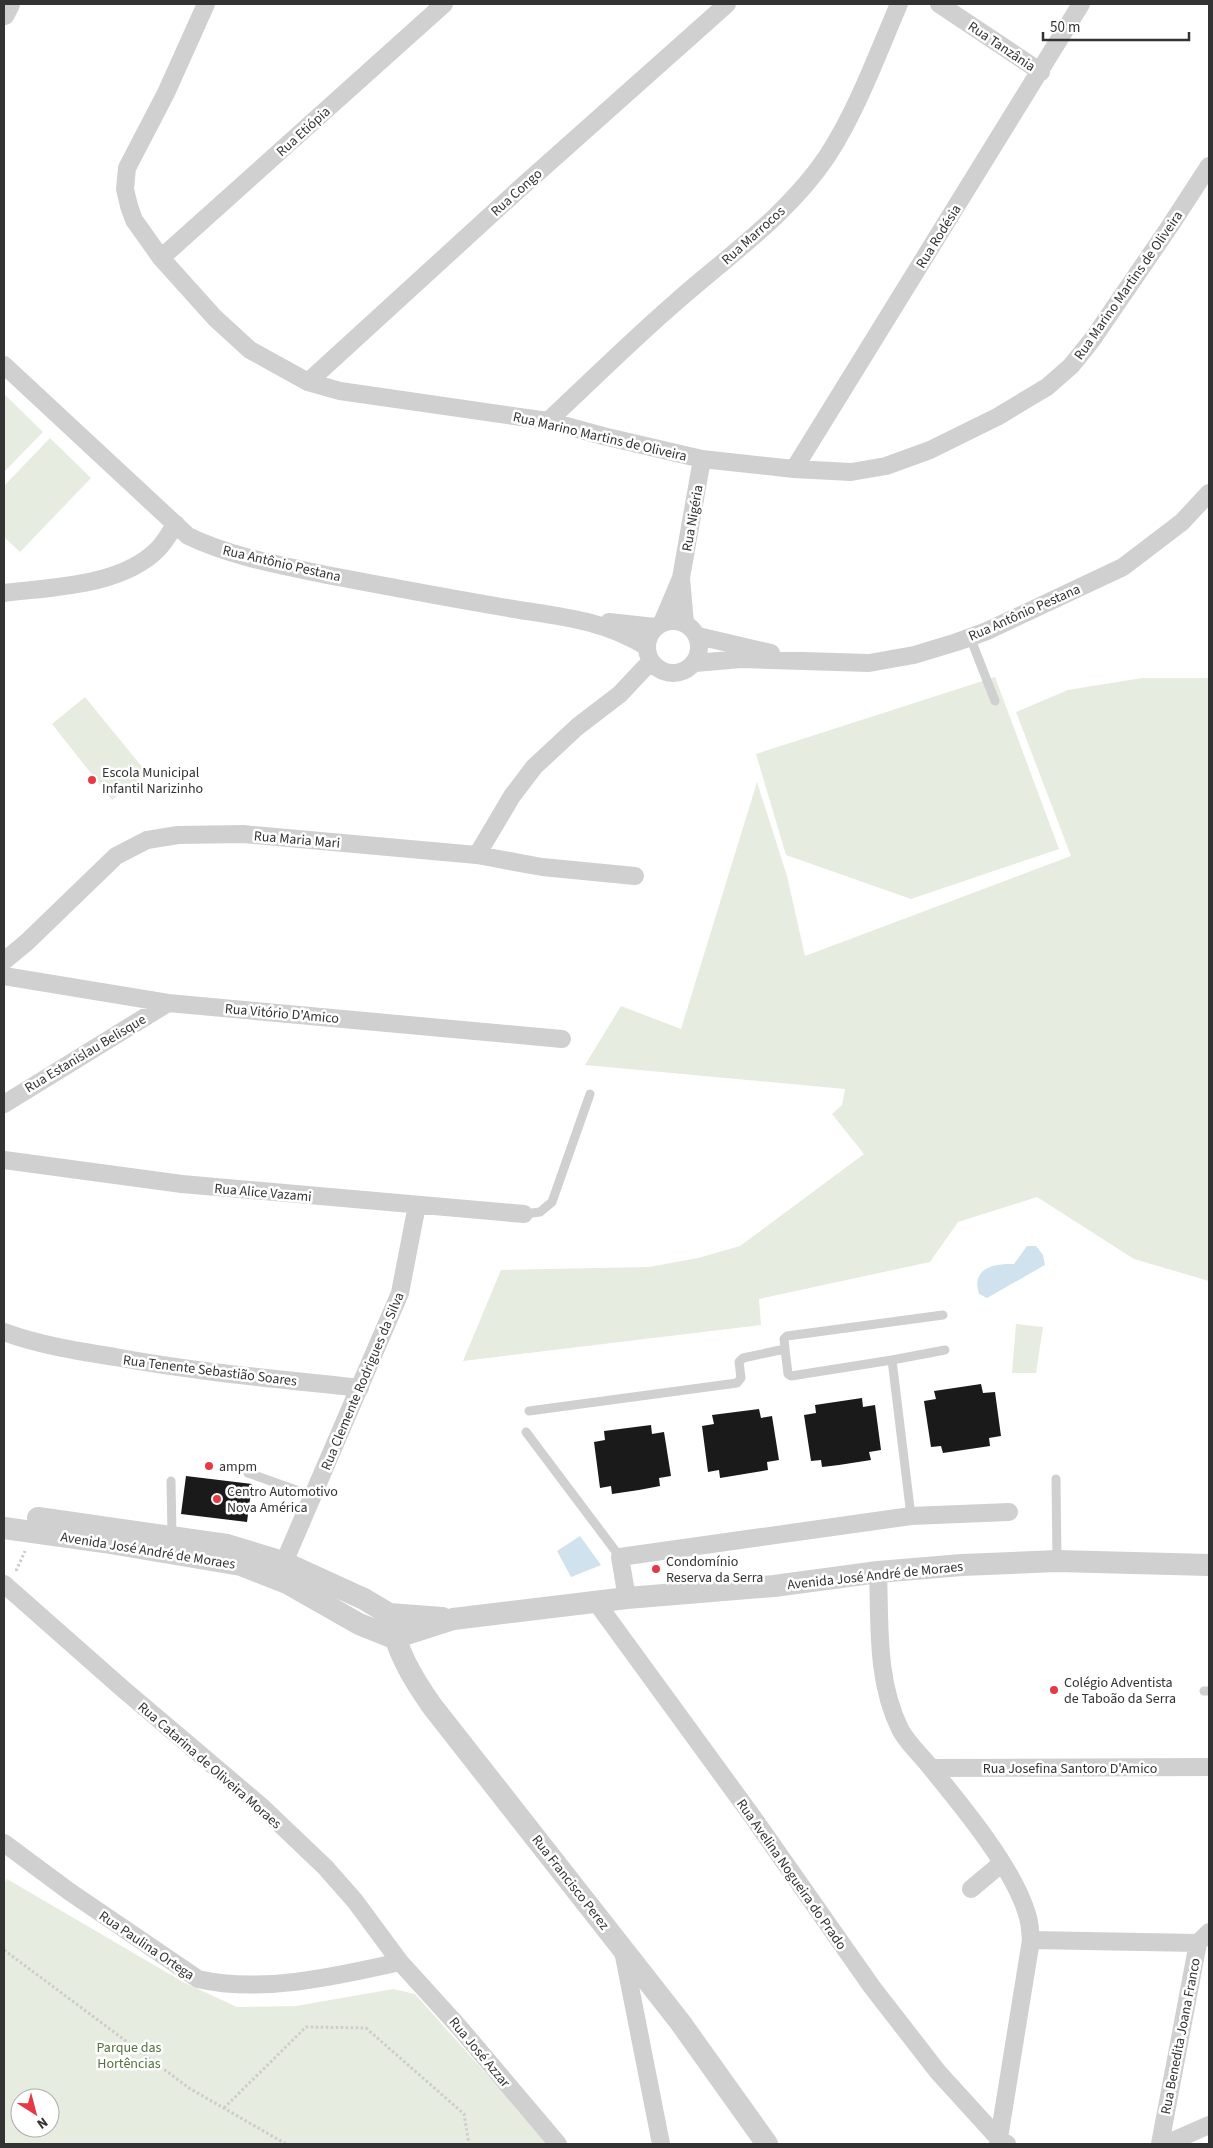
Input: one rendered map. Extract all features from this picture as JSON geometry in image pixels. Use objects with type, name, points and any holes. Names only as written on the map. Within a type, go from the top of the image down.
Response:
[{"type":"street","points":[[4,14],[9,4]]},
{"type":"street","name":"Rua Marino Martins de Oliveira","points":[[206,4],[166,93],[127,168],[125,189],[134,220],[161,258],[215,318],[250,350],[308,382],[340,391],[548,421],[702,459],[794,469],[851,472],[886,466],[930,450],[997,418],[1047,387],[1071,366],[1092,340],[1209,166]]},
{"type":"street","name":"Rua Etiópia","points":[[161,258],[444,4]]},
{"type":"street","name":"Rua Congo","points":[[308,382],[517,191],[727,4]]},
{"type":"street","name":"Rua Marrocos","points":[[548,421],[675,303],[750,239],[792,199],[827,156],[854,111],[899,4]]},
{"type":"street","name":"Rua Tanzânia","points":[[939,4],[1041,72]]},
{"type":"street","name":"Rua Rodésia","points":[[794,469],[1082,4]]},
{"type":"street","name":"Rua Antônio Pestana","points":[[4,366],[188,536],[211,547],[268,563],[401,590],[596,623],[628,635],[654,660]]},
{"type":"street","name":"Rua Nigéria","points":[[685,623],[681,578],[702,459]]},
{"type":"street","name":"Rua Antônio Pestana","points":[[694,663],[741,659],[868,663],[914,655],[970,637],[987,631],[1123,567],[1182,522],[1209,493]]},
{"type":"street","points":[[4,593],[82,583],[125,571],[158,549],[176,524]]},
{"type":"street","name":"Rua Nigéria","points":[[658,625],[681,578]]},
{"type":"street","points":[[676,620],[693,628],[698,636],[700,645],[699,654],[694,663],[680,672],[654,660],[651,633],[658,625],[676,620]]},
{"type":"street","name":"Rua Antônio Pestana","points":[[596,623],[618,622],[658,625]]},
{"type":"street","name":"Rua Antônio Pestana","points":[[698,636],[810,661]]},
{"type":"street","points":[[476,855],[512,796],[534,767],[577,727],[620,694],[654,660]]},
{"type":"street","name":"Rua Maria Mari","points":[[4,961],[27,942],[116,856],[147,840],[178,834],[243,834],[476,855],[542,867],[635,876]]},
{"type":"street","name":"Rua Vitório D'Amico","points":[[4,976],[168,1003],[562,1039]]},
{"type":"street","name":"Rua Estanislau Belisque","points":[[4,1104],[168,1003]]},
{"type":"street","name":"Rua Alice Vazami","points":[[4,1160],[182,1184],[524,1214]]},
{"type":"street","name":"Rua Clemente Rodrigues da Silva","points":[[280,1571],[400,1293],[418,1205]]},
{"type":"street","name":"Rua Tenente Sebastião Soares","points":[[4,1332],[22,1339],[82,1352],[179,1369],[360,1388]]},
{"type":"street","points":[[626,1598],[620,1557],[911,1516],[1010,1512]]},
{"type":"street","name":"Avenida José André de Moraes","points":[[4,1516],[54,1520],[227,1545],[280,1571],[356,1595],[389,1614],[453,1619]]},
{"type":"street","name":"Avenida José André de Moraes","points":[[4,1528],[104,1542],[144,1550],[216,1559],[280,1571],[301,1590],[359,1624],[394,1638],[453,1619],[626,1598],[774,1586],[878,1572],[962,1565],[1057,1561],[1209,1565]]},
{"type":"street","points":[[878,1572],[883,1673],[888,1702],[901,1732],[932,1768],[1002,1863],[1018,1890],[1027,1914],[1031,1940],[1001,2142]]},
{"type":"street","name":"Rua Catarina de Oliveira Moraes","points":[[6,1586],[123,1690],[260,1806],[325,1868],[355,1901],[400,1962]]},
{"type":"street","name":"Rua Avelina Nogueira do Prado","points":[[596,1602],[752,1816],[872,1987],[938,2072],[1001,2142]]},
{"type":"street","name":"Rua Francisco Perez","points":[[389,1614],[394,1638],[412,1678],[680,2022],[767,2144]]},
{"type":"street","name":"Rua Josefina Santoro D'Amico","points":[[932,1768],[1209,1767]]},
{"type":"street","name":"Rua Paulina Ortega","points":[[4,1843],[70,1892],[198,1979],[219,1984],[298,1981],[360,1971],[400,1962]]},
{"type":"street","points":[[971,1888],[1002,1863]]},
{"type":"street","points":[[1031,1940],[1203,1937]]},
{"type":"street","name":"Rua Benedita Joana Franco","points":[[1160,2144],[1203,1937]]},
{"type":"street","points":[[622,1948],[661,2144]]},
{"type":"street","name":"Rua José Azzar","points":[[400,1962],[459,2027],[558,2144]]},
{"type":"street","points":[[1166,2144],[1209,2125]]},
{"type":"lane","points":[[970,637],[994,702]]},
{"type":"lane","points":[[524,1214],[540,1212],[552,1202],[590,1094]]},
{"type":"lane","points":[[943,1315],[787,1336],[784,1339],[788,1374],[791,1376],[945,1350]]},
{"type":"lane","points":[[529,1411],[737,1383],[741,1378],[739,1362],[743,1358],[785,1349]]},
{"type":"lane","points":[[892,1360],[911,1516]]},
{"type":"lane","points":[[526,1432],[620,1557]]},
{"type":"lane","points":[[248,1473],[313,1496]]},
{"type":"lane","points":[[1056,1479],[1057,1561]]},
{"type":"lane","points":[[171,1481],[172,1538]]},
{"type":"path","points":[[6,1586],[34,1531]]},
{"type":"path","points":[[4,1950],[190,2088],[286,2144]]},
{"type":"path","points":[[224,2108],[306,2027],[366,2028],[464,2114],[469,2144]]},
{"type":"green space","points":[[4,394],[43,432],[4,472]]},
{"type":"green space","points":[[50,438],[91,478],[20,552],[4,537],[4,486]]},
{"type":"green space","points":[[995,677],[1059,849],[911,899],[786,855],[756,754]]},
{"type":"green space","points":[[1142,678],[1209,678],[1209,1281],[1134,1259],[1037,1197],[958,1222],[930,1262],[759,1299],[761,1325],[463,1361],[501,1270],[649,1267],[698,1258],[740,1246],[864,1154],[832,1114],[842,1105],[845,1089],[585,1065],[621,1006],[681,1029],[757,782],[787,876],[805,956],[1071,856],[1016,712],[1068,690]]},
{"type":"green space","points":[[85,697],[147,773],[112,800],[52,724]]},
{"type":"green space","points":[[1016,1324],[1043,1327],[1036,1373],[1012,1373]]},
{"type":"green space","name":"Parque das Hortências","points":[[7,1879],[183,1982],[237,2007],[296,2006],[393,1989],[415,1994],[549,2144],[4,2144],[4,1883]]},
{"type":"water","points":[[1027,1246],[1036,1246],[1043,1255],[1045,1265],[987,1298],[979,1294],[977,1285],[981,1273],[992,1266],[1014,1264]]},
{"type":"water","points":[[580,1536],[601,1565],[571,1577],[557,1551]]},
{"type":"building","points":[[981,1384],[983,1393],[995,1392],[1001,1436],[989,1438],[990,1446],[943,1453],[941,1446],[931,1447],[924,1401],[936,1399],[934,1391]]},
{"type":"building","points":[[862,1398],[863,1407],[875,1405],[881,1450],[869,1452],[871,1460],[822,1467],[821,1460],[811,1461],[804,1415],[816,1413],[815,1405]]},
{"type":"building","points":[[759,1409],[761,1418],[772,1416],[779,1460],[767,1462],[768,1470],[720,1478],[719,1470],[708,1472],[702,1426],[714,1424],[712,1415]]},
{"type":"building","points":[[651,1425],[652,1434],[664,1432],[671,1476],[659,1478],[660,1486],[639,1490],[612,1494],[611,1486],[600,1488],[594,1442],[605,1440],[604,1431]]},
{"type":"building","name":"Centro Automotivo Nova América","points":[[186,1476],[252,1484],[247,1522],[181,1514]]},
{"type":"place","name":"Escola Municipal Infantil Narizinho","points":[[92,780]]},
{"type":"place","name":"ampm","points":[[209,1466]]},
{"type":"place","name":"Centro Automotivo Nova América","points":[[217,1499]]},
{"type":"place","name":"Condomínio Reserva da Serra","points":[[656,1569]]},
{"type":"place","name":"Colégio Adventista de Taboão da Serra","points":[[1054,1690]]}]
